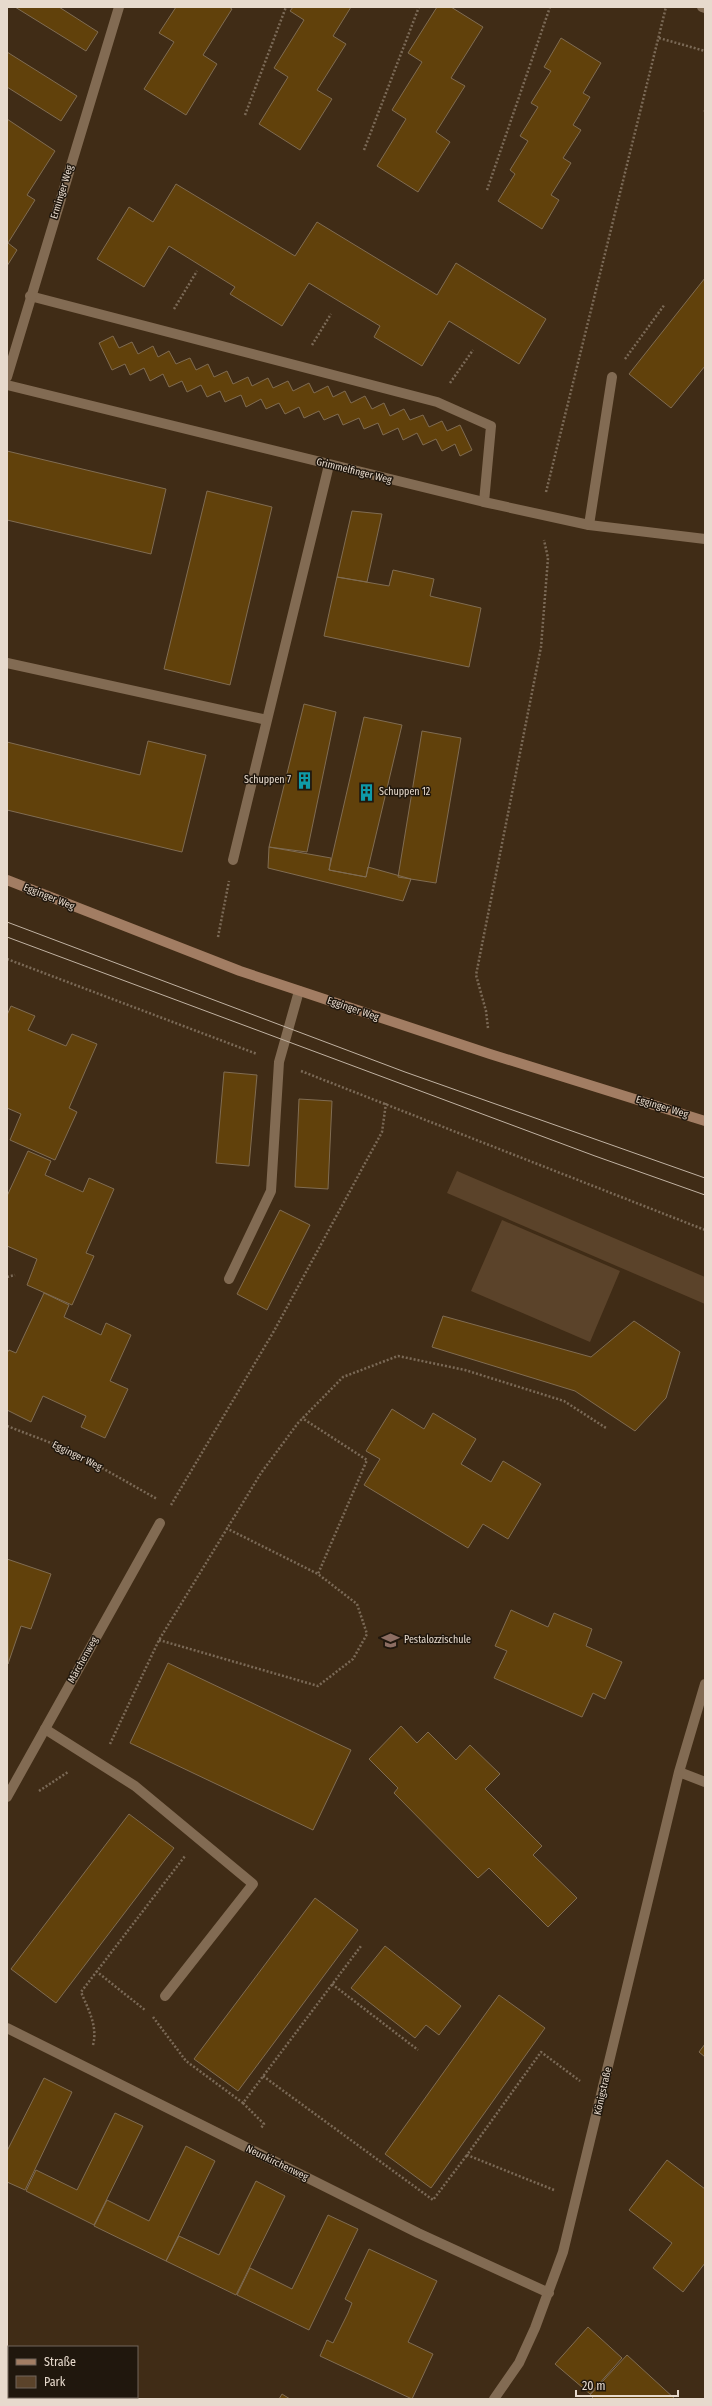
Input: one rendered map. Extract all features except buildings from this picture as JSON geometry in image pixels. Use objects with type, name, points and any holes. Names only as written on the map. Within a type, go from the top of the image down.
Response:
[{"type":"street","name":"Erminger Weg","points":[[7,377],[30,296],[119,7]]},
{"type":"street","points":[[30,296],[437,402],[491,426],[484,502]]},
{"type":"street","points":[[589,525],[612,377]]},
{"type":"street","name":"Grimmelfinger Weg","points":[[7,385],[484,502],[589,525],[705,539]]},
{"type":"street","points":[[233,860],[329,465]]},
{"type":"street","points":[[7,663],[267,720]]},
{"type":"street","name":"Egginger Weg","points":[[7,880],[213,961],[299,991],[490,1054],[705,1121]]},
{"type":"street","points":[[229,1279],[270,1191],[279,1062],[299,991]]},
{"type":"street","name":"Märchenweg","points":[[7,1797],[160,1523]]},
{"type":"street","name":"Königstraße","points":[[494,2399],[519,2363],[549,2293],[578,2199],[679,1772],[705,1684]]},
{"type":"street","points":[[45,1729],[135,1786],[253,1884],[166,1996]]},
{"type":"street","points":[[679,1772],[705,1782]]},
{"type":"street","name":"Neunkirchenweg","points":[[7,2028],[418,2233],[549,2293]]},
{"type":"path","points":[[245,115],[286,7]]},
{"type":"path","points":[[364,150],[419,7]]},
{"type":"path","points":[[486,190],[550,7]]},
{"type":"path","points":[[490,1054],[486,1011],[476,975],[526,711],[541,648],[548,558],[540,514],[666,7]]},
{"type":"path","points":[[659,38],[705,51]]},
{"type":"path","points":[[161,330],[197,270]]},
{"type":"path","points":[[612,377],[665,304]]},
{"type":"path","points":[[299,366],[331,314]]},
{"type":"path","points":[[437,402],[474,350]]},
{"type":"path","points":[[213,961],[233,860]]},
{"type":"path","points":[[7,959],[386,1103],[705,1230]]},
{"type":"path","points":[[160,1523],[274,1331],[382,1132],[386,1103]]},
{"type":"path","points":[[7,1277],[15,1275]]},
{"type":"path","points":[[35,1793],[90,1757],[109,1747],[159,1640],[260,1473],[302,1418],[343,1377],[398,1356],[465,1370],[564,1401],[606,1428]]},
{"type":"path","points":[[302,1418],[367,1460],[318,1574]]},
{"type":"path","name":"Egginger Weg","points":[[7,1426],[72,1451],[144,1492]]},
{"type":"path","points":[[159,1640],[318,1686],[353,1659],[367,1634],[357,1604],[318,1574],[226,1528]]},
{"type":"path","points":[[87,2068],[95,2036],[91,2015],[81,1992],[199,1838]]},
{"type":"path","points":[[96,1971],[151,2014],[186,2061],[243,2103],[361,1946]]},
{"type":"path","points":[[332,1984],[418,2050]]},
{"type":"path","points":[[263,2076],[433,2200],[541,2052],[601,2097]]},
{"type":"path","points":[[466,2155],[578,2199]]},
{"type":"green space","points":[[457,1171],[705,1277],[705,1304],[447,1193]]},
{"type":"green space","points":[[502,1220],[620,1271],[590,1342],[471,1291]]},
{"type":"tram line","points":[[7,922],[405,1072],[705,1178]]},
{"type":"tram line","points":[[7,937],[595,1156],[705,1195]]},
{"type":"place","name":"Schuppen 7","points":[[304,780]]},
{"type":"place","name":"Schuppen 12","points":[[366,792]]},
{"type":"place","name":"Pestalozzischule","points":[[391,1640]]}]
